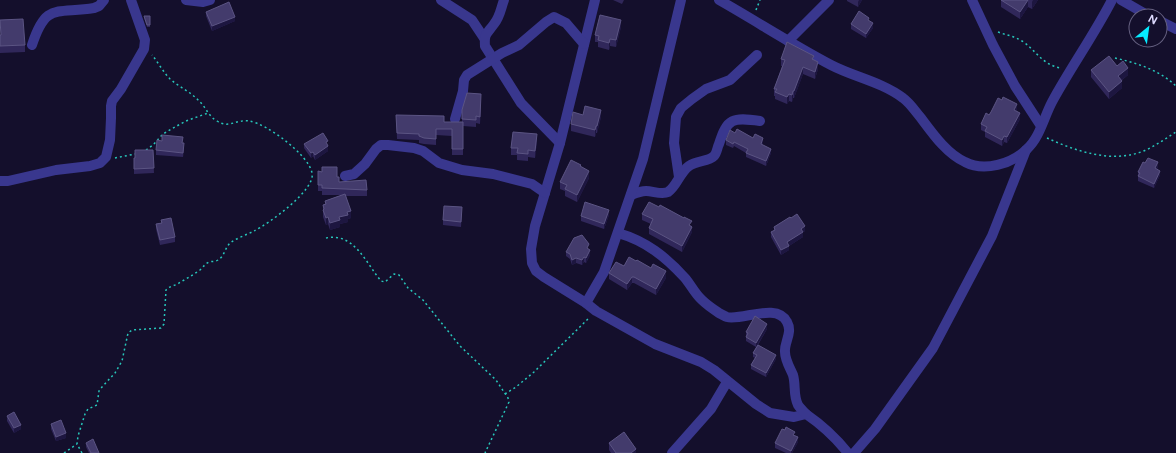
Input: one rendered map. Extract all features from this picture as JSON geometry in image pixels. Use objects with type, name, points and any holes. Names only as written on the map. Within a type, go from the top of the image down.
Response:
[{"type":"street","points":[[32,45],[40,23],[50,13],[94,8],[99,6],[104,0]]},
{"type":"street","points":[[0,181],[8,181],[56,170],[90,166],[104,160],[108,153],[112,118],[112,101],[121,89],[144,49],[145,40],[132,0]]},
{"type":"street","points":[[186,0],[202,2],[210,0]]},
{"type":"street","points":[[441,0],[472,20],[484,38]]},
{"type":"street","points":[[504,0],[497,20],[486,32],[484,46],[522,103],[560,143]]},
{"type":"street","points":[[595,0],[560,143],[534,234],[531,249],[532,263],[536,271],[544,278],[586,303],[596,311],[655,344],[701,362],[714,370],[727,382],[770,413],[794,416],[806,414]]},
{"type":"street","points":[[586,303],[604,272],[643,159],[681,0]]},
{"type":"street","points":[[719,0],[832,66],[875,83],[902,97],[910,104],[954,156],[973,166],[989,166],[1007,162],[1026,150],[1033,143],[1052,103],[1112,0]]},
{"type":"street","points":[[788,41],[829,0]]},
{"type":"street","points":[[972,0],[993,45],[1039,130]]},
{"type":"street","points":[[1121,0],[1135,8]]},
{"type":"street","points":[[455,119],[463,92],[464,80],[467,75],[492,59],[519,45],[546,22],[554,18],[566,23],[584,44]]},
{"type":"street","points":[[679,177],[674,143],[676,118],[681,108],[706,89],[730,80],[757,55]]},
{"type":"street","points":[[631,195],[645,191],[664,193],[669,191],[683,170],[690,164],[710,160],[716,154],[723,130],[729,122],[738,119],[760,121]]},
{"type":"street","points":[[346,176],[354,174],[365,164],[376,149],[381,145],[388,145],[423,151],[439,163],[462,170],[493,174],[532,184],[545,193]]},
{"type":"street","points":[[854,453],[875,429],[933,348],[992,236],[1026,150]]},
{"type":"street","points":[[618,233],[632,237],[658,252],[684,278],[701,300],[727,317],[760,313],[779,315],[784,318],[789,329],[789,335],[784,351],[793,377],[795,396],[798,405],[806,414],[820,424],[840,443],[848,453]]},
{"type":"street","points":[[672,453],[711,409],[727,382]]},
{"type":"path","points":[[752,19],[760,0]]},
{"type":"path","points":[[996,31],[1022,41],[1035,54],[1049,64],[1059,68],[1072,68]]},
{"type":"path","points":[[82,453],[77,444],[85,414],[88,409],[97,405],[99,392],[122,361],[128,333],[132,330],[156,329],[163,326],[166,290],[200,270],[208,263],[220,259],[229,244],[278,214],[309,186],[313,177],[309,165],[297,152],[273,131],[258,123],[250,121],[243,120],[227,125],[216,120],[208,113],[198,100],[169,77],[151,53],[144,49]]},
{"type":"path","points":[[1115,58],[1149,68],[1170,80],[1176,86]]},
{"type":"path","points":[[141,152],[147,150],[163,134],[175,127],[186,121],[208,113]]},
{"type":"path","points":[[1039,130],[1071,149],[1093,154],[1122,156],[1143,151],[1176,132]]},
{"type":"path","points":[[104,160],[136,154]]},
{"type":"path","points":[[326,238],[340,237],[347,240],[358,249],[381,281],[385,282],[394,274],[399,275],[408,288],[423,300],[460,346],[496,380],[509,402],[485,453]]},
{"type":"path","points":[[505,394],[534,372],[596,311]]},
{"type":"path","points":[[64,453],[77,444]]},
{"type":"building","points":[[1001,0],[1028,0],[1020,12]]},
{"type":"building","points":[[229,2],[235,17],[212,26],[206,12]]},
{"type":"building","points":[[859,11],[873,23],[866,34],[851,24]]},
{"type":"building","points":[[600,15],[621,20],[616,40],[610,39],[609,43],[598,40],[599,36],[595,35]]},
{"type":"building","points":[[144,16],[150,16],[150,25],[147,25]]},
{"type":"building","points":[[23,19],[25,45],[0,46],[0,20]]},
{"type":"building","points":[[787,42],[814,56],[812,59],[818,62],[815,72],[803,67],[792,95],[789,94],[787,97],[775,92],[777,89],[774,89],[785,60],[781,59]]},
{"type":"building","points":[[1109,56],[1117,66],[1123,61],[1128,68],[1118,76],[1122,81],[1109,92],[1091,70]]},
{"type":"building","points":[[467,93],[481,94],[480,117],[476,116],[476,120],[462,119],[462,110]]},
{"type":"building","points":[[1003,97],[1017,104],[1014,110],[1020,113],[1007,137],[1004,136],[1002,140],[985,131],[987,127],[981,124],[986,113],[989,115],[998,98],[1002,100]]},
{"type":"building","points":[[585,106],[601,110],[595,130],[571,124],[573,112],[583,115]]},
{"type":"building","points":[[396,115],[444,116],[444,122],[463,122],[463,149],[452,149],[452,129],[436,129],[436,139],[424,138],[419,136],[419,134],[397,133]]},
{"type":"building","points":[[737,129],[753,138],[755,134],[763,138],[761,144],[771,149],[766,161],[746,153],[748,149],[726,140],[730,130],[735,133]]},
{"type":"building","points":[[513,132],[537,134],[535,151],[528,150],[528,154],[517,153],[518,148],[511,148]]},
{"type":"building","points":[[323,133],[328,141],[326,142],[328,146],[315,155],[313,152],[311,153],[304,144]]},
{"type":"building","points":[[162,135],[183,137],[183,153],[156,150],[157,140],[162,141]]},
{"type":"building","points":[[135,150],[153,150],[154,168],[134,169]]},
{"type":"building","points":[[1148,158],[1158,162],[1155,168],[1160,171],[1154,184],[1138,176],[1140,173],[1138,172],[1143,162],[1145,163]]},
{"type":"building","points":[[571,160],[589,171],[577,195],[565,189],[567,185],[560,182]]},
{"type":"building","points":[[322,167],[337,167],[337,177],[339,177],[339,182],[366,180],[367,190],[322,188],[322,185],[318,185],[318,171],[322,172]]},
{"type":"building","points":[[345,194],[351,211],[347,212],[348,215],[339,217],[340,220],[330,223],[323,210],[323,205],[326,204],[325,201]]},
{"type":"building","points":[[585,202],[609,210],[604,224],[581,216]]},
{"type":"building","points":[[649,202],[659,207],[660,205],[692,221],[689,225],[692,227],[682,246],[649,228],[653,219],[642,214]]},
{"type":"building","points":[[444,206],[462,207],[461,222],[443,220]]},
{"type":"building","points":[[797,214],[805,226],[801,229],[803,232],[787,242],[789,246],[781,250],[771,232],[775,230],[774,227]]},
{"type":"building","points":[[171,218],[175,237],[160,240],[156,224],[162,223],[161,220]]},
{"type":"building","points":[[582,235],[589,244],[587,248],[590,250],[586,258],[584,257],[582,260],[576,258],[572,260],[570,254],[566,252],[574,238]]},
{"type":"building","points":[[629,257],[651,268],[653,264],[666,271],[656,289],[634,277],[632,277],[627,284],[609,273],[616,262],[624,266]]},
{"type":"building","points":[[755,316],[767,324],[756,343],[746,337],[748,333],[746,332]]},
{"type":"building","points":[[758,345],[776,355],[766,373],[751,365],[757,355],[753,353]]},
{"type":"building","points":[[14,412],[21,425],[14,428],[7,416]]},
{"type":"building","points":[[61,420],[66,433],[56,437],[51,424]]},
{"type":"building","points":[[786,427],[795,432],[793,435],[798,437],[791,451],[775,443],[782,429],[785,430]]},
{"type":"building","points":[[624,432],[636,449],[631,453],[616,453],[609,443]]},
{"type":"building","points":[[93,439],[99,453],[91,453],[86,443]]}]
